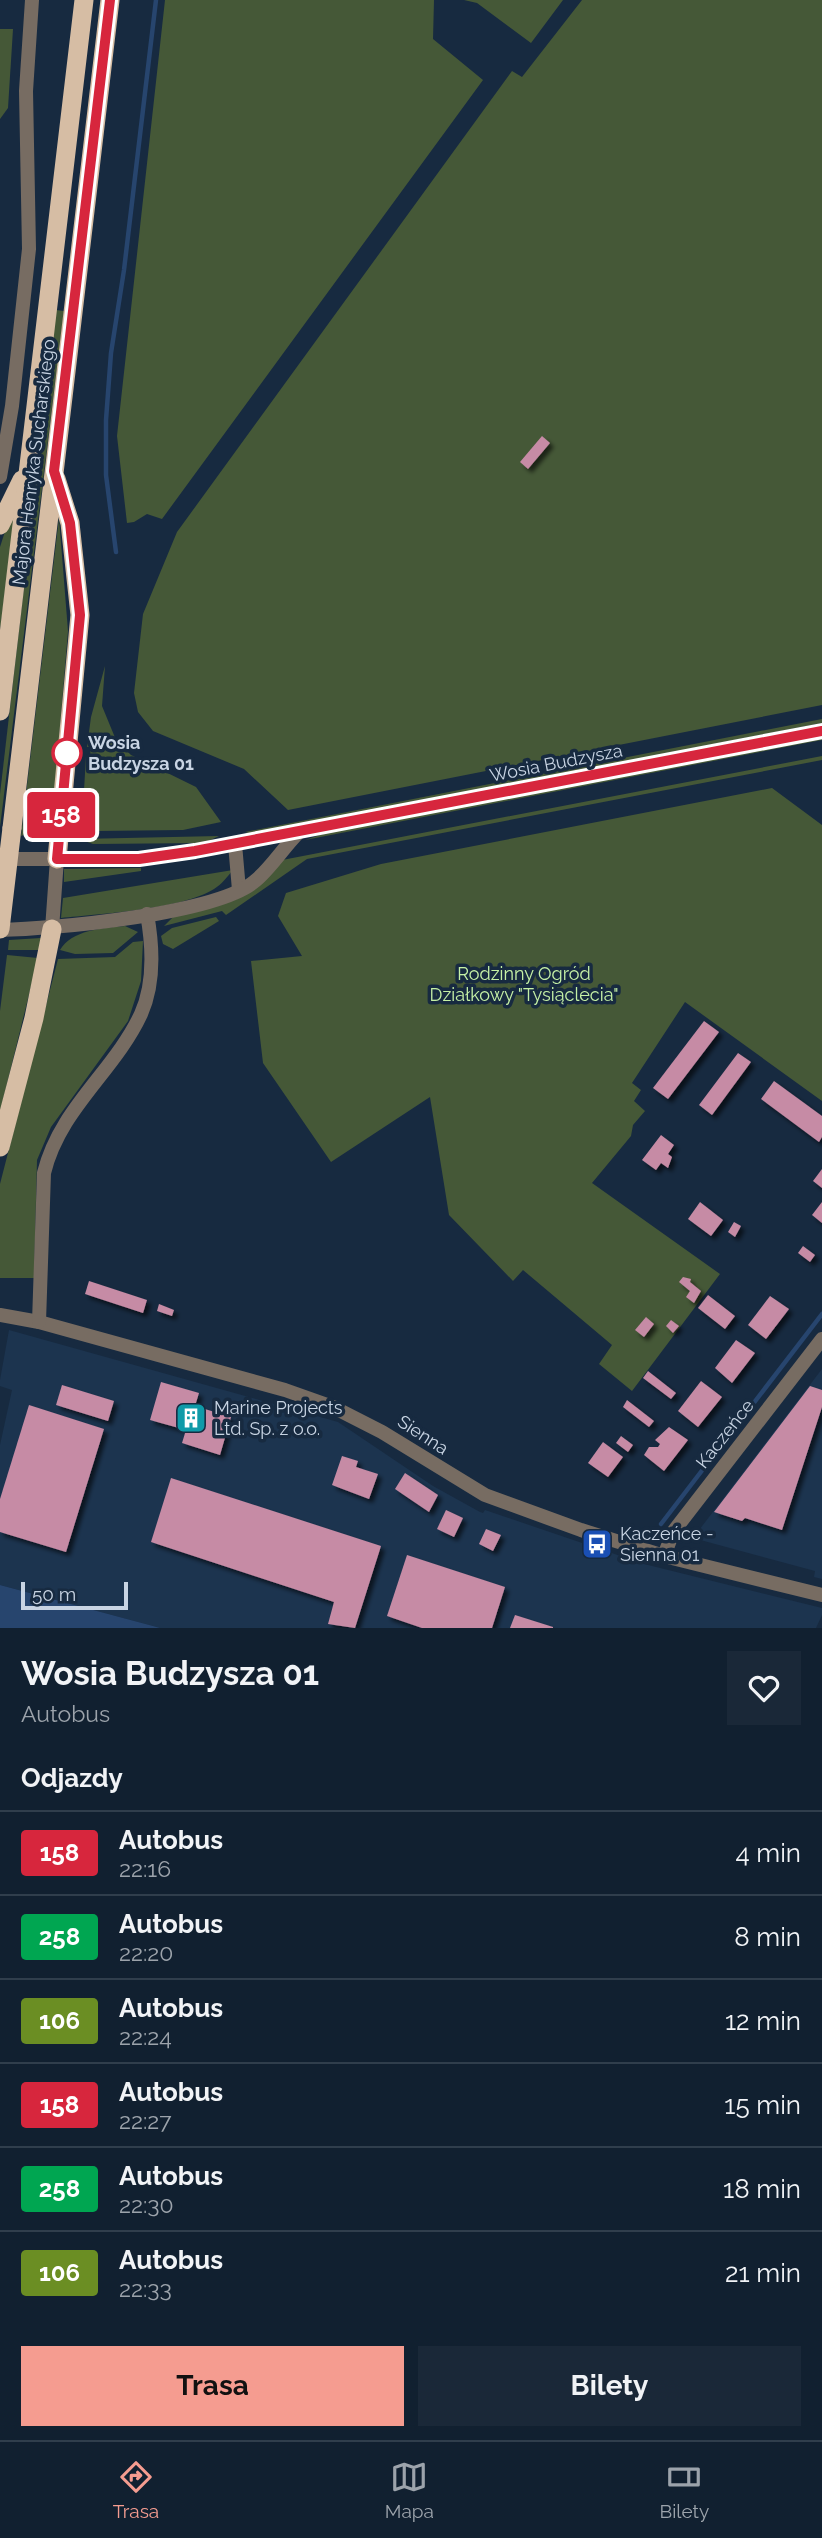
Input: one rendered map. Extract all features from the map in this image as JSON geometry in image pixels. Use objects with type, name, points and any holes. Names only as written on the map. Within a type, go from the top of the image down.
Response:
[{"type":"highway","name":"Majora Henryka Sucharskiego","points":[[0,711],[84,0]]},
{"type":"highway","name":"Majora Henryka Sucharskiego","points":[[0,930],[110,0]]},
{"type":"highway","points":[[0,525],[29,467]]},
{"type":"highway","points":[[54,471],[70,523],[80,615],[57,859]]},
{"type":"highway","points":[[0,1147],[34,1018],[52,929]]},
{"type":"street","name":"Majora Henryka Sucharskiego","points":[[0,477],[12,406],[31,232],[26,91],[32,0]]},
{"type":"street","name":"Wosia Budzysza","points":[[0,859],[139,859],[298,833],[822,731]]},
{"type":"street","points":[[0,930],[52,929],[205,903],[255,881],[298,833]]},
{"type":"street","points":[[235,844],[239,890]]},
{"type":"street","points":[[52,929],[57,859]]},
{"type":"street","points":[[39,1322],[44,1174],[48,1155],[66,1119],[141,1013],[153,957],[147,914]]},
{"type":"street","name":"Sienna","points":[[0,1315],[39,1322],[273,1387],[332,1407],[382,1432],[485,1495],[664,1556],[822,1595]]},
{"type":"street","name":"Kaczeńce","points":[[664,1556],[673,1532],[822,1339]]},
{"type":"shaded area","points":[[9,1330],[338,1422],[433,1486],[480,1512],[485,1510],[644,1564],[822,1608],[822,1615],[816,1628],[160,1628],[0,1585],[0,1445],[12,1390],[0,1386],[0,1380]]},
{"type":"shaded area","points":[[822,1369],[822,1579],[814,1577],[815,1571],[693,1538]]},
{"type":"shaded area","points":[[0,1585],[153,1626],[160,1628],[0,1628]]},
{"type":"green space","points":[[165,0],[434,0],[433,39],[483,80],[162,519],[147,514],[127,523],[117,436]]},
{"type":"green space","points":[[464,0],[563,0],[531,43],[477,3]]},
{"type":"green space","points":[[582,0],[822,0],[822,705],[288,810],[244,769],[153,731],[138,712],[134,693],[143,614],[177,532],[512,71],[522,77]]},
{"type":"green space","points":[[0,29],[13,29],[8,108],[0,119]]},
{"type":"green space","points":[[56,310],[64,311],[0,827],[0,794]]},
{"type":"green space","points":[[11,513],[14,519],[0,632],[0,547]]},
{"type":"green space","points":[[59,518],[68,631],[52,823],[21,836]]},
{"type":"green space","points":[[105,666],[102,706],[116,740],[131,755],[196,787],[221,822],[183,830],[95,831],[82,825],[86,756],[90,756],[91,747],[87,747],[91,717]]},
{"type":"green space","points":[[822,719],[822,723],[252,834],[245,832]]},
{"type":"green space","points":[[822,737],[822,740],[305,840],[329,832]]},
{"type":"green space","points":[[822,756],[822,760],[307,859],[226,915],[222,911],[164,926],[173,917],[237,899],[277,861]]},
{"type":"green space","name":"Rodzinny Ogród Działkowy \"Tysiąclecia\"","points":[[772,788],[822,825],[822,1101],[685,1002],[632,1083],[641,1090],[634,1101],[645,1111],[633,1125],[631,1136],[592,1183],[720,1274],[632,1391],[599,1364],[612,1345],[523,1270],[513,1281],[449,1215],[430,1097],[331,1162],[263,1063],[251,961],[302,956],[278,916],[286,893],[381,864]]},
{"type":"green space","points":[[219,836],[204,843],[93,844],[79,839]]},
{"type":"green space","points":[[141,868],[141,871],[64,882],[64,869]]},
{"type":"green space","points":[[233,870],[222,883],[200,896],[140,910],[61,918],[63,898]]},
{"type":"green space","points":[[216,917],[219,921],[173,949],[163,944],[161,936],[172,928]]},
{"type":"green space","points":[[125,926],[138,932],[113,953],[75,954],[60,950],[65,943],[80,934]]},
{"type":"green space","points":[[41,938],[39,950],[8,950],[9,940]]},
{"type":"green space","points":[[143,941],[141,981],[128,1021],[51,1127],[37,1160],[34,1278],[0,1278],[0,1184],[58,959],[115,957],[133,942]]},
{"type":"green space","points":[[7,955],[38,958],[0,1112],[0,1011]]},
{"type":"building","points":[[542,436],[550,443],[528,469],[520,462]]},
{"type":"building","points":[[704,1021],[719,1032],[668,1099],[653,1088]]},
{"type":"building","points":[[738,1053],[751,1062],[712,1115],[699,1105]]},
{"type":"building","points":[[774,1081],[822,1116],[822,1137],[819,1142],[761,1099]]},
{"type":"building","points":[[661,1135],[674,1145],[668,1154],[672,1157],[668,1168],[661,1163],[656,1170],[642,1160]]},
{"type":"building","points":[[822,1169],[822,1188],[813,1181]]},
{"type":"building","points":[[700,1202],[723,1220],[711,1236],[688,1219]]},
{"type":"building","points":[[822,1202],[822,1223],[812,1215]]},
{"type":"building","points":[[734,1222],[741,1226],[735,1237],[728,1232]]},
{"type":"building","points":[[803,1246],[815,1255],[810,1262],[798,1253]]},
{"type":"building","points":[[683,1277],[691,1279],[690,1282],[701,1291],[694,1303],[686,1297],[690,1291],[679,1282]]},
{"type":"building","points":[[89,1281],[147,1300],[143,1313],[85,1294]]},
{"type":"building","points":[[708,1295],[735,1316],[725,1329],[698,1308]]},
{"type":"building","points":[[770,1296],[789,1309],[766,1339],[748,1325]]},
{"type":"building","points":[[159,1304],[174,1310],[172,1316],[157,1311]]},
{"type":"building","points":[[646,1317],[654,1324],[644,1337],[635,1330]]},
{"type":"building","points":[[671,1320],[679,1326],[673,1333],[666,1326]]},
{"type":"building","points":[[736,1340],[755,1353],[732,1383],[715,1368]]},
{"type":"building","points":[[648,1371],[676,1393],[671,1399],[643,1378]]},
{"type":"building","points":[[701,1381],[722,1397],[698,1427],[678,1411]]},
{"type":"building","name":"Marine Projects Ltd. Sp. z o.o.","points":[[161,1382],[199,1393],[195,1406],[231,1417],[220,1455],[182,1443],[186,1430],[150,1420]]},
{"type":"building","points":[[62,1385],[114,1401],[108,1421],[56,1405]]},
{"type":"building","points":[[810,1386],[822,1390],[822,1407],[782,1530],[745,1518],[742,1521],[714,1512]]},
{"type":"building","points":[[627,1400],[654,1421],[649,1427],[623,1407]]},
{"type":"building","points":[[29,1405],[104,1429],[66,1552],[0,1532],[0,1499]]},
{"type":"building","points":[[669,1427],[688,1440],[664,1471],[644,1455],[649,1447],[658,1447],[660,1444],[655,1440]]},
{"type":"building","points":[[621,1436],[633,1445],[628,1452],[616,1443]]},
{"type":"building","points":[[603,1442],[623,1457],[608,1477],[588,1463]]},
{"type":"building","points":[[342,1456],[358,1461],[356,1467],[378,1474],[369,1499],[332,1485]]},
{"type":"building","points":[[405,1473],[438,1495],[429,1512],[395,1489]]},
{"type":"building","points":[[171,1478],[381,1546],[355,1628],[328,1624],[334,1602],[151,1542]]},
{"type":"building","points":[[446,1510],[463,1518],[454,1537],[437,1529]]},
{"type":"building","points":[[486,1529],[501,1535],[493,1551],[479,1544]]},
{"type":"building","points":[[407,1555],[505,1587],[492,1628],[422,1628],[387,1616]]},
{"type":"building","points":[[515,1615],[553,1627],[553,1628],[510,1628]]},
{"type":"waterway","points":[[116,552],[106,475],[106,420],[111,353],[124,270],[156,0]]},
{"type":"waterway","points":[[661,1524],[822,1314]]},
{"type":"bus line","name":"158","points":[[110,0],[54,471],[70,523],[80,615],[57,859],[139,859],[195,851],[822,731]]},
{"type":"place","name":"Wosia Budzysza 01","points":[[67,753]]},
{"type":"place","name":"Marine Projects Ltd. Sp. z o.o.","points":[[191,1418]]},
{"type":"place","name":"Kaczeńce - Sienna 01","points":[[597,1544]]}]
